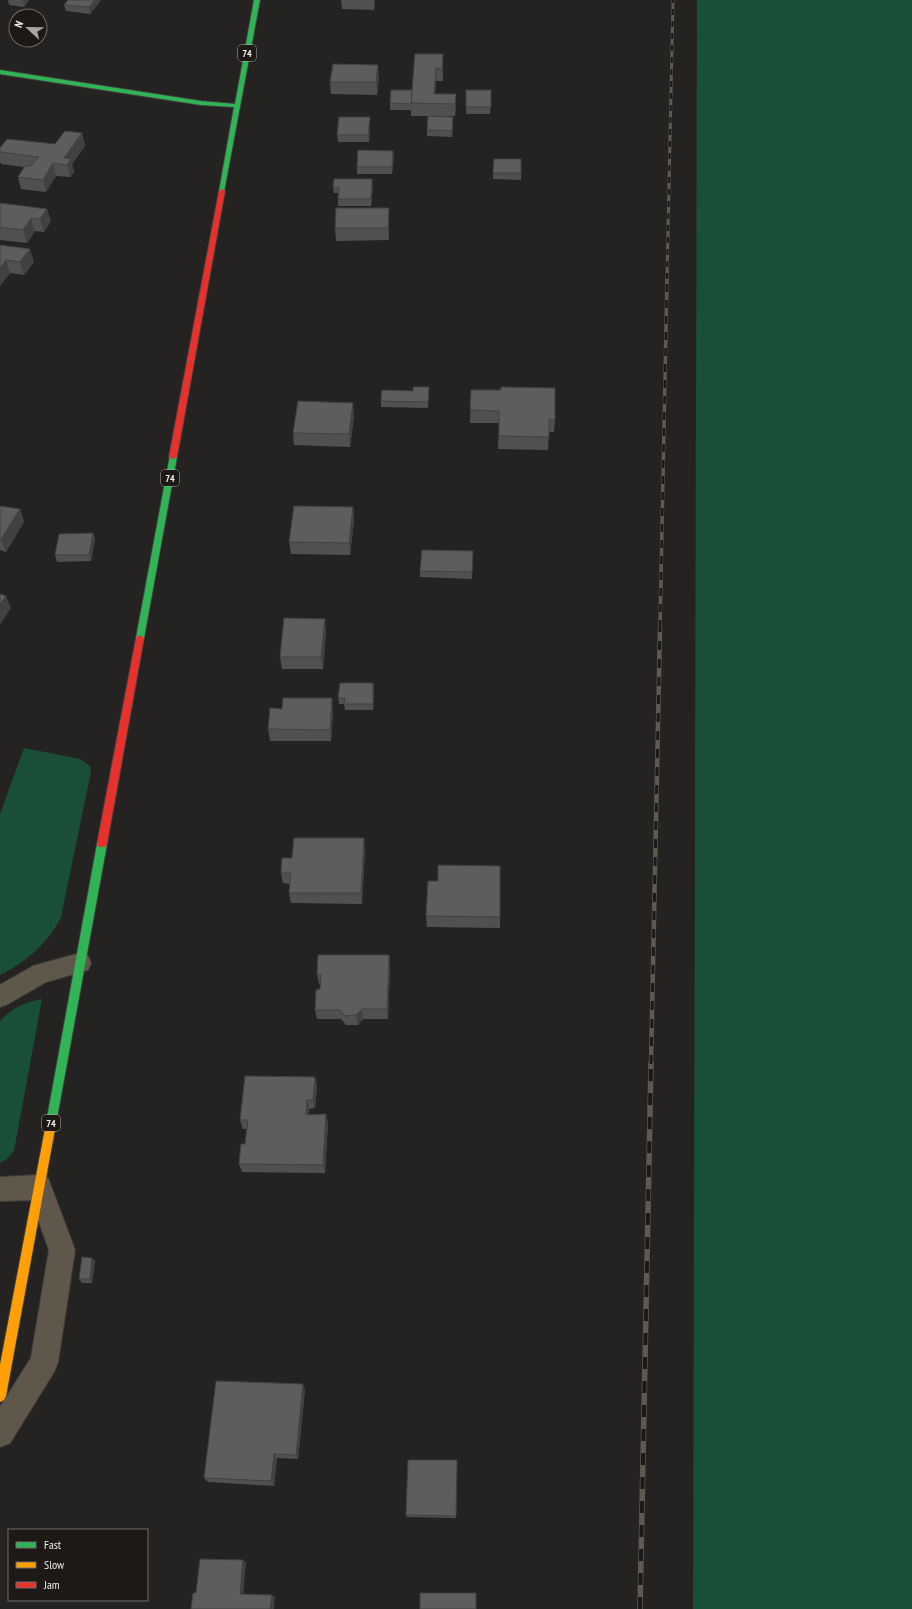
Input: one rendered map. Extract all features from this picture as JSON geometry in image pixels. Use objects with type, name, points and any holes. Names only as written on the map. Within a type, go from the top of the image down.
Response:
[{"type":"main road","name":"74","points":[[0,1396],[238,106],[256,0]]},
{"type":"main road","points":[[0,72],[201,103],[238,106]]},
{"type":"lane","points":[[0,997],[41,973],[80,963]]},
{"type":"lane","points":[[0,1189],[39,1187],[62,1250],[44,1362],[0,1433]]},
{"type":"green space","points":[[697,0],[912,0],[912,1609],[693,1609]]},
{"type":"green space","points":[[24,748],[80,759],[90,766],[91,772],[61,917],[50,935],[35,951],[27,958],[0,975],[0,814]]},
{"type":"green space","points":[[42,999],[14,1151],[7,1159],[0,1163],[0,1021],[9,1012],[19,1006]]},
{"type":"building","points":[[68,0],[95,0],[89,7],[64,5]]},
{"type":"building","points":[[415,54],[443,54],[442,69],[436,68],[434,94],[456,94],[455,104],[411,103]]},
{"type":"building","points":[[333,64],[378,65],[376,82],[330,82]]},
{"type":"building","points":[[391,90],[412,90],[411,104],[390,103]]},
{"type":"building","points":[[466,90],[491,90],[491,107],[466,107]]},
{"type":"building","points":[[428,116],[453,117],[452,131],[427,130]]},
{"type":"building","points":[[339,117],[370,117],[368,135],[337,135]]},
{"type":"building","points":[[65,131],[82,133],[64,158],[71,159],[67,165],[53,163],[43,180],[18,177],[25,166],[31,166],[39,157],[0,152],[0,148],[7,139],[55,144]]},
{"type":"building","points":[[358,150],[393,151],[392,167],[357,167]]},
{"type":"building","points":[[494,159],[521,159],[521,173],[493,173]]},
{"type":"building","points":[[334,179],[372,179],[371,199],[338,199],[339,187],[333,187]]},
{"type":"building","points":[[0,203],[47,209],[40,219],[31,218],[23,230],[0,227]]},
{"type":"building","points":[[336,208],[389,208],[388,228],[335,228]]},
{"type":"building","points":[[0,245],[30,249],[20,262],[6,260],[0,268]]},
{"type":"building","points":[[413,387],[429,387],[428,402],[381,401],[382,390],[413,391]]},
{"type":"building","points":[[501,387],[555,388],[555,420],[549,419],[549,437],[499,436],[499,411],[470,410],[471,390],[501,390]]},
{"type":"building","points":[[298,401],[353,403],[349,434],[293,433]]},
{"type":"building","points":[[0,506],[20,509],[1,539],[0,539]]},
{"type":"building","points":[[294,506],[353,507],[349,543],[289,542]]},
{"type":"building","points":[[93,533],[89,555],[55,555],[59,534]]},
{"type":"building","points":[[422,550],[473,551],[472,572],[420,571]]},
{"type":"building","points":[[0,594],[6,596],[0,605]]},
{"type":"building","points":[[284,618],[325,619],[321,657],[280,657]]},
{"type":"building","points":[[340,683],[373,683],[373,704],[344,704],[345,698],[338,698]]},
{"type":"building","points":[[283,698],[332,698],[330,730],[268,729],[270,708],[282,709]]},
{"type":"building","points":[[294,838],[364,838],[361,893],[289,893],[291,873],[281,873],[282,858],[292,858]]},
{"type":"building","points":[[438,865],[500,866],[500,917],[426,916],[428,881],[438,881]]},
{"type":"building","points":[[318,955],[389,955],[387,1009],[362,1009],[356,1015],[345,1016],[340,1010],[315,1010],[316,990],[320,989],[321,974],[317,974]]},
{"type":"building","points":[[245,1076],[315,1077],[313,1100],[307,1100],[306,1115],[326,1114],[323,1165],[239,1164],[241,1144],[245,1144],[248,1120],[240,1120]]},
{"type":"building","points":[[82,1257],[92,1258],[90,1279],[79,1279]]},
{"type":"building","points":[[216,1381],[303,1384],[296,1455],[274,1454],[271,1481],[204,1478]]},
{"type":"building","points":[[408,1460],[457,1460],[456,1516],[406,1515]]},
{"type":"building","points":[[200,1559],[243,1560],[240,1594],[272,1595],[270,1609],[191,1609],[193,1593],[196,1593]]},
{"type":"building","points":[[420,1593],[476,1593],[476,1609],[420,1609]]},
{"type":"railway","points":[[667,279],[673,0]]},
{"type":"railway","points":[[660,628],[667,278]]},
{"type":"railway","points":[[651,1064],[660,627]]},
{"type":"railway","points":[[640,1609],[651,1063]]},
{"type":"traffic: fast","points":[[222,191],[257,0]]},
{"type":"traffic: fast","points":[[0,72],[201,103],[238,106]]},
{"type":"traffic: fast","points":[[140,638],[173,457]]},
{"type":"traffic: fast","points":[[50,1129],[102,844]]},
{"type":"traffic: slow","points":[[0,1396],[50,1129]]},
{"type":"traffic: jam","points":[[173,457],[222,191]]},
{"type":"traffic: jam","points":[[102,844],[140,638]]}]
